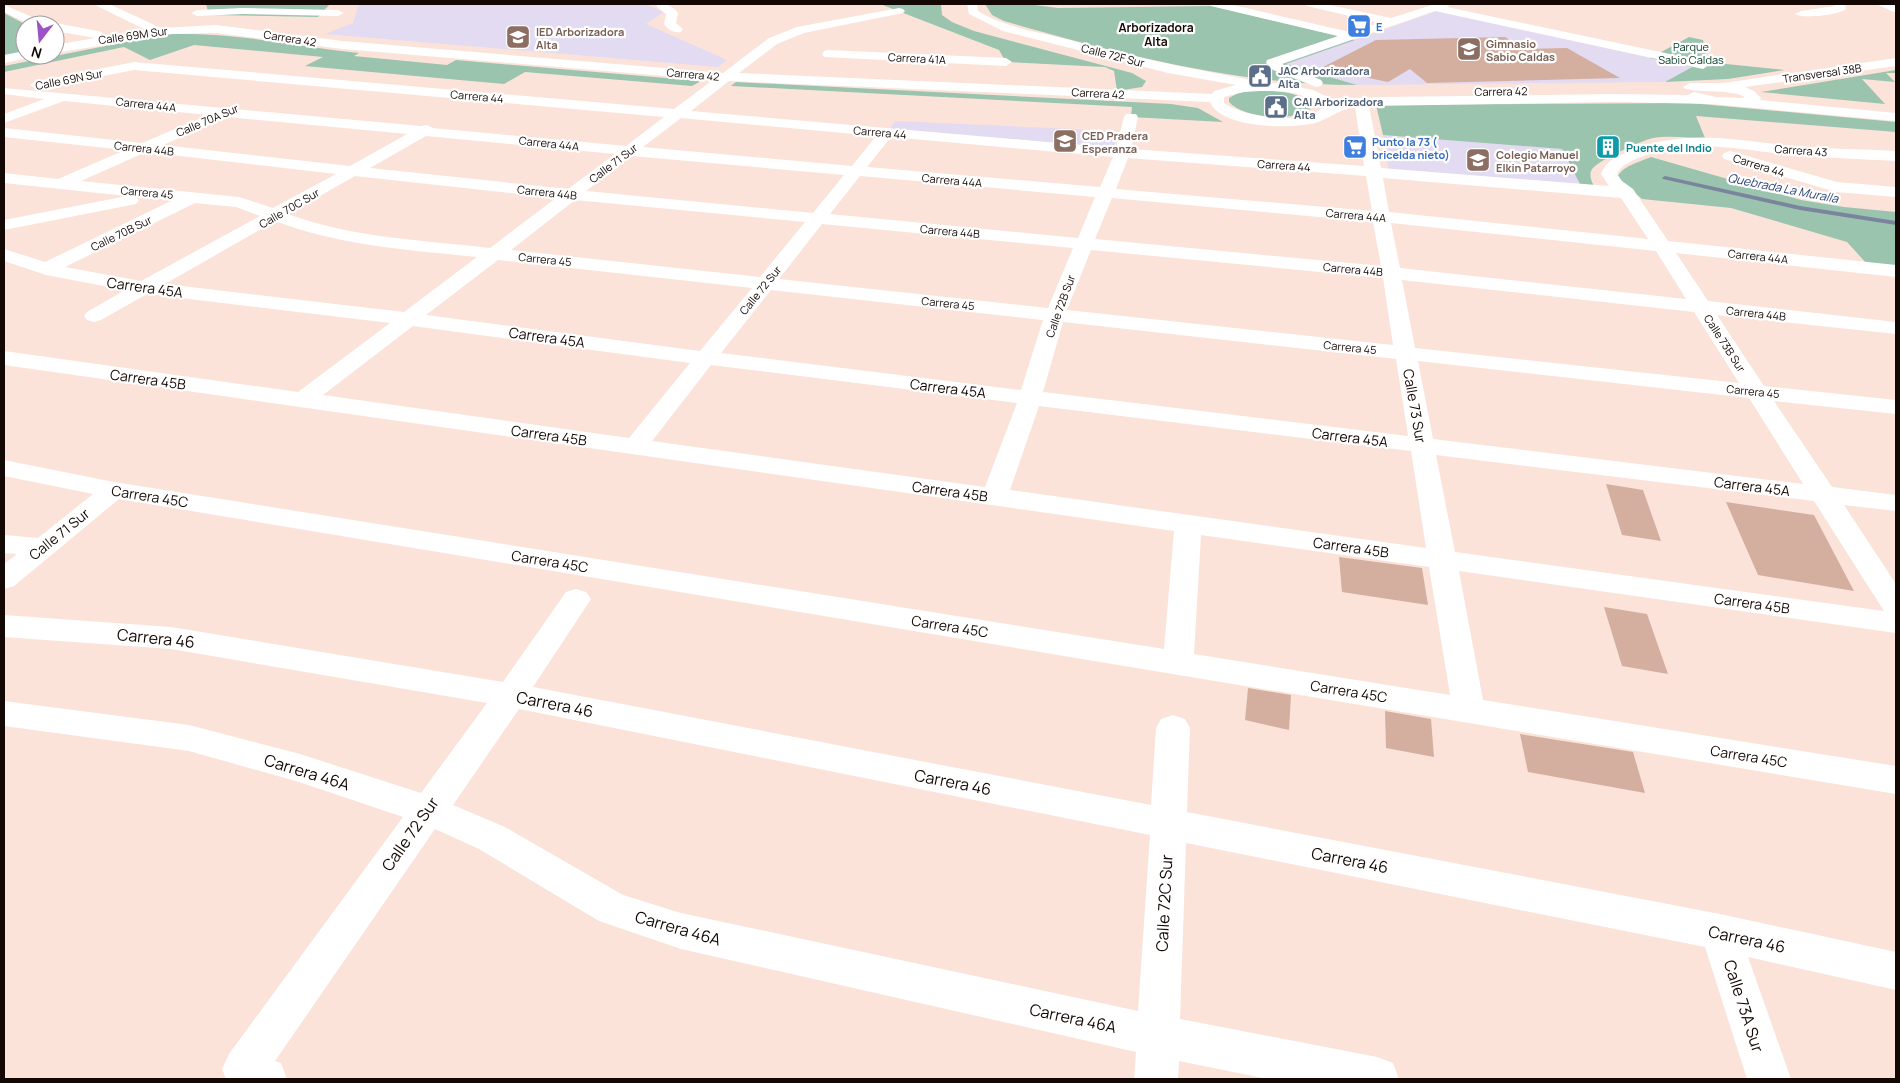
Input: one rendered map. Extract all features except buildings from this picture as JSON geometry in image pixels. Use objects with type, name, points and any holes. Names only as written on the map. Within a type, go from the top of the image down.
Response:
[{"type":"street","points":[[100,4],[166,31]]},
{"type":"street","name":"Calle 72F Sur","points":[[972,4],[974,12],[979,16],[1007,28],[1168,69],[1265,86]]},
{"type":"street","points":[[1215,4],[1351,36]]},
{"type":"street","points":[[1311,4],[1392,22]]},
{"type":"street","points":[[1801,14],[1840,9],[1840,4]]},
{"type":"street","points":[[1882,4],[1896,10]]},
{"type":"street","points":[[666,5],[672,13],[670,24],[677,29]]},
{"type":"street","points":[[1340,94],[1272,63],[1440,6],[1698,64],[1691,50]]},
{"type":"street","points":[[4,8],[18,15]]},
{"type":"street","points":[[197,8],[243,11],[341,8]]},
{"type":"street","name":"Calle 69M Sur","points":[[65,47],[117,37],[166,31],[192,18],[197,8]]},
{"type":"street","points":[[290,38],[318,26],[341,8]]},
{"type":"street","name":"Calle 71 Sur","points":[[302,400],[773,41],[791,33],[899,11]]},
{"type":"street","name":"Calle 72F Sur","points":[[960,18],[976,27],[1155,78],[1202,86],[1217,96],[1219,106],[1227,111],[1256,120],[1292,122],[1314,118],[1327,112]]},
{"type":"street","points":[[65,29],[117,37]]},
{"type":"street","name":"Carrera 42","points":[[166,31],[234,30],[343,45],[727,77],[908,71],[1135,95],[1217,96],[1237,88],[1265,86]]},
{"type":"street","name":"Carrera 41A","points":[[828,54],[908,71],[1006,62]]},
{"type":"street","name":"Transversal 38B","points":[[1710,93],[1747,94],[1896,62]]},
{"type":"street","name":"Carrera 44","points":[[134,66],[1122,153],[1626,193]]},
{"type":"street","name":"Calle 69N Sur","points":[[6,91],[134,66]]},
{"type":"street","points":[[1135,95],[1154,87],[1155,78]]},
{"type":"street","points":[[272,92],[299,81]]},
{"type":"street","points":[[1265,86],[1282,87],[1319,97],[1329,107],[1327,112]]},
{"type":"street","name":"Carrera 42","points":[[1282,87],[1340,94],[1614,98],[1710,93]]},
{"type":"street","name":"Carrera 42","points":[[1340,94],[1690,87],[1686,90],[1689,94],[1710,93]]},
{"type":"street","name":"Carrera 44A","points":[[6,91],[630,151],[1382,217],[1896,271]]},
{"type":"street","points":[[1710,93],[1747,94],[1896,110]]},
{"type":"street","name":"Carrera 42","points":[[1327,112],[1344,105],[1340,94]]},
{"type":"street","name":"Calle 73 Sur","points":[[1340,94],[1374,172],[1469,710]]},
{"type":"street","points":[[1747,94],[1896,117]]},
{"type":"street","points":[[4,119],[64,96]]},
{"type":"street","name":"Calle 70C Sur","points":[[94,316],[275,216],[482,97]]},
{"type":"street","name":"Calle 70A Sur","points":[[60,184],[254,100]]},
{"type":"street","name":"Calle 72B Sur","points":[[994,498],[1030,398],[1055,315],[1122,153],[1131,117]]},
{"type":"street","name":"Carrera 44B","points":[[4,132],[572,195],[1392,272],[1896,328]]},
{"type":"street","name":"Calle 72 Sur","points":[[634,447],[886,132]]},
{"type":"street","name":"Carrera 44","points":[[1681,141],[1836,187],[1896,192]]},
{"type":"street","name":"Calle 73B Sur","points":[[1706,141],[1681,141],[1653,146],[1610,168],[1608,171],[1609,177],[1626,193],[1896,606]]},
{"type":"street","name":"Carrera 43","points":[[1706,141],[1779,149],[1896,156]]},
{"type":"street","name":"Carrera 45","points":[[4,178],[239,202],[275,216],[327,232],[378,241],[1896,407]]},
{"type":"street","points":[[4,225],[127,201],[170,196],[195,196]]},
{"type":"street","name":"Calle 70B Sur","points":[[46,270],[195,196]]},
{"type":"street","name":"Carrera 45A","points":[[4,255],[46,270],[145,288],[1896,503]]},
{"type":"street","name":"Carrera 45B","points":[[4,358],[1896,624]]},
{"type":"street","name":"Carrera 45C","points":[[4,468],[114,490],[1896,780]]},
{"type":"street","name":"Calle 71 Sur","points":[[4,579],[114,490]]},
{"type":"street","points":[[1178,663],[1188,525]]},
{"type":"street","points":[[4,544],[43,547]]},
{"type":"street","name":"Calle 72 Sur","points":[[255,1074],[428,810],[511,695],[576,599]]},
{"type":"street","name":"Carrera 46","points":[[4,626],[171,638],[511,695],[1720,932],[1896,971]]},
{"type":"street","name":"Carrera 46A","points":[[4,713],[26,714],[189,738],[300,768],[428,810],[492,838],[613,909],[681,931],[1157,1036],[1377,1079]]},
{"type":"street","name":"Calle 72C Sur","points":[[1156,1079],[1173,728]]},
{"type":"street","name":"Calle 73A Sur","points":[[1720,932],[1768,1079]]},
{"type":"shaded area","name":"IED Arborizadora Alta","points":[[359,4],[648,5],[664,12],[646,24],[727,60],[718,67],[325,34],[353,23]]},
{"type":"shaded area","name":"Gimnasio Sabio Caldas","points":[[1437,11],[1692,67],[1665,82],[1357,85],[1286,64]]},
{"type":"shaded area","name":"CED Pradera Esperanza","points":[[895,121],[1117,131],[1114,150],[890,129]]},
{"type":"shaded area","name":"Colegio Manuel Elkin Patarroyo","points":[[1383,135],[1563,149],[1582,188],[1389,171]]},
{"type":"green space","points":[[206,4],[330,4],[318,17],[209,15]]},
{"type":"green space","points":[[880,4],[941,4],[942,15],[952,22],[974,31],[1132,73],[1146,81],[1142,87],[1117,91],[1114,71],[1105,67],[1006,62],[999,50]]},
{"type":"green space","points":[[985,4],[1027,4],[1058,8],[1212,6],[1355,40],[1286,64],[1357,85],[1312,84],[1268,80],[1135,56],[1004,21],[992,15]]},
{"type":"green space","points":[[4,13],[15,19],[15,54],[4,56]]},
{"type":"green space","points":[[168,34],[216,35],[359,53],[354,56],[447,65],[456,60],[701,81],[692,86],[525,72],[504,84],[305,66],[323,57],[194,45],[150,60],[124,47],[65,59],[65,54],[131,41],[131,39]]},
{"type":"green space","name":"Parque Sabio Caldas","points":[[1689,37],[1703,40],[1707,62],[1785,70],[1728,79],[1665,82],[1692,67],[1650,58]]},
{"type":"green space","points":[[15,64],[38,65],[4,72],[4,66]]},
{"type":"green space","points":[[1896,70],[1896,73],[1886,73],[1895,82],[1862,79],[1885,104],[1761,92]]},
{"type":"green space","points":[[736,82],[1171,104],[1198,108],[1223,122],[1131,117],[1132,107],[731,86]]},
{"type":"green space","points":[[1240,92],[1290,93],[1305,99],[1311,104],[1311,108],[1293,116],[1269,117],[1245,112],[1229,102],[1229,98]]},
{"type":"green space","points":[[1690,103],[1896,122],[1896,132],[1696,116],[1705,138],[1659,137],[1619,152],[1601,162],[1591,171],[1591,179],[1596,190],[1582,188],[1562,149],[1383,135],[1376,105]]},
{"type":"green space","points":[[1651,157],[1801,200],[1844,207],[1896,212],[1896,267],[1867,264],[1847,242],[1731,208],[1642,199],[1617,178],[1627,167]]},
{"type":"waterway","points":[[298,4],[317,6]]},
{"type":"waterway","name":"Quebrada La Muralla","points":[[1665,178],[1800,208],[1896,223]]},
{"type":"place","name":"E","points":[[1359,26]]},
{"type":"place","name":"IED Arborizadora Alta","points":[[518,37]]},
{"type":"place","name":"Gimnasio Sabio Caldas","points":[[1469,49]]},
{"type":"place","name":"JAC Arborizadora Alta","points":[[1260,76]]},
{"type":"place","name":"CAI Arborizadora Alta","points":[[1276,107]]},
{"type":"place","name":"CED Pradera Esperanza","points":[[1065,141]]},
{"type":"place","name":"Punto la 73 ( bricelda nieto)","points":[[1355,147]]},
{"type":"place","name":"Puente del Indio","points":[[1608,147]]},
{"type":"place","name":"Colegio Manuel Elkin Patarroyo","points":[[1478,160]]},
{"type":"district","name":"Arborizadora Alta","points":[[1156,34]]}]
